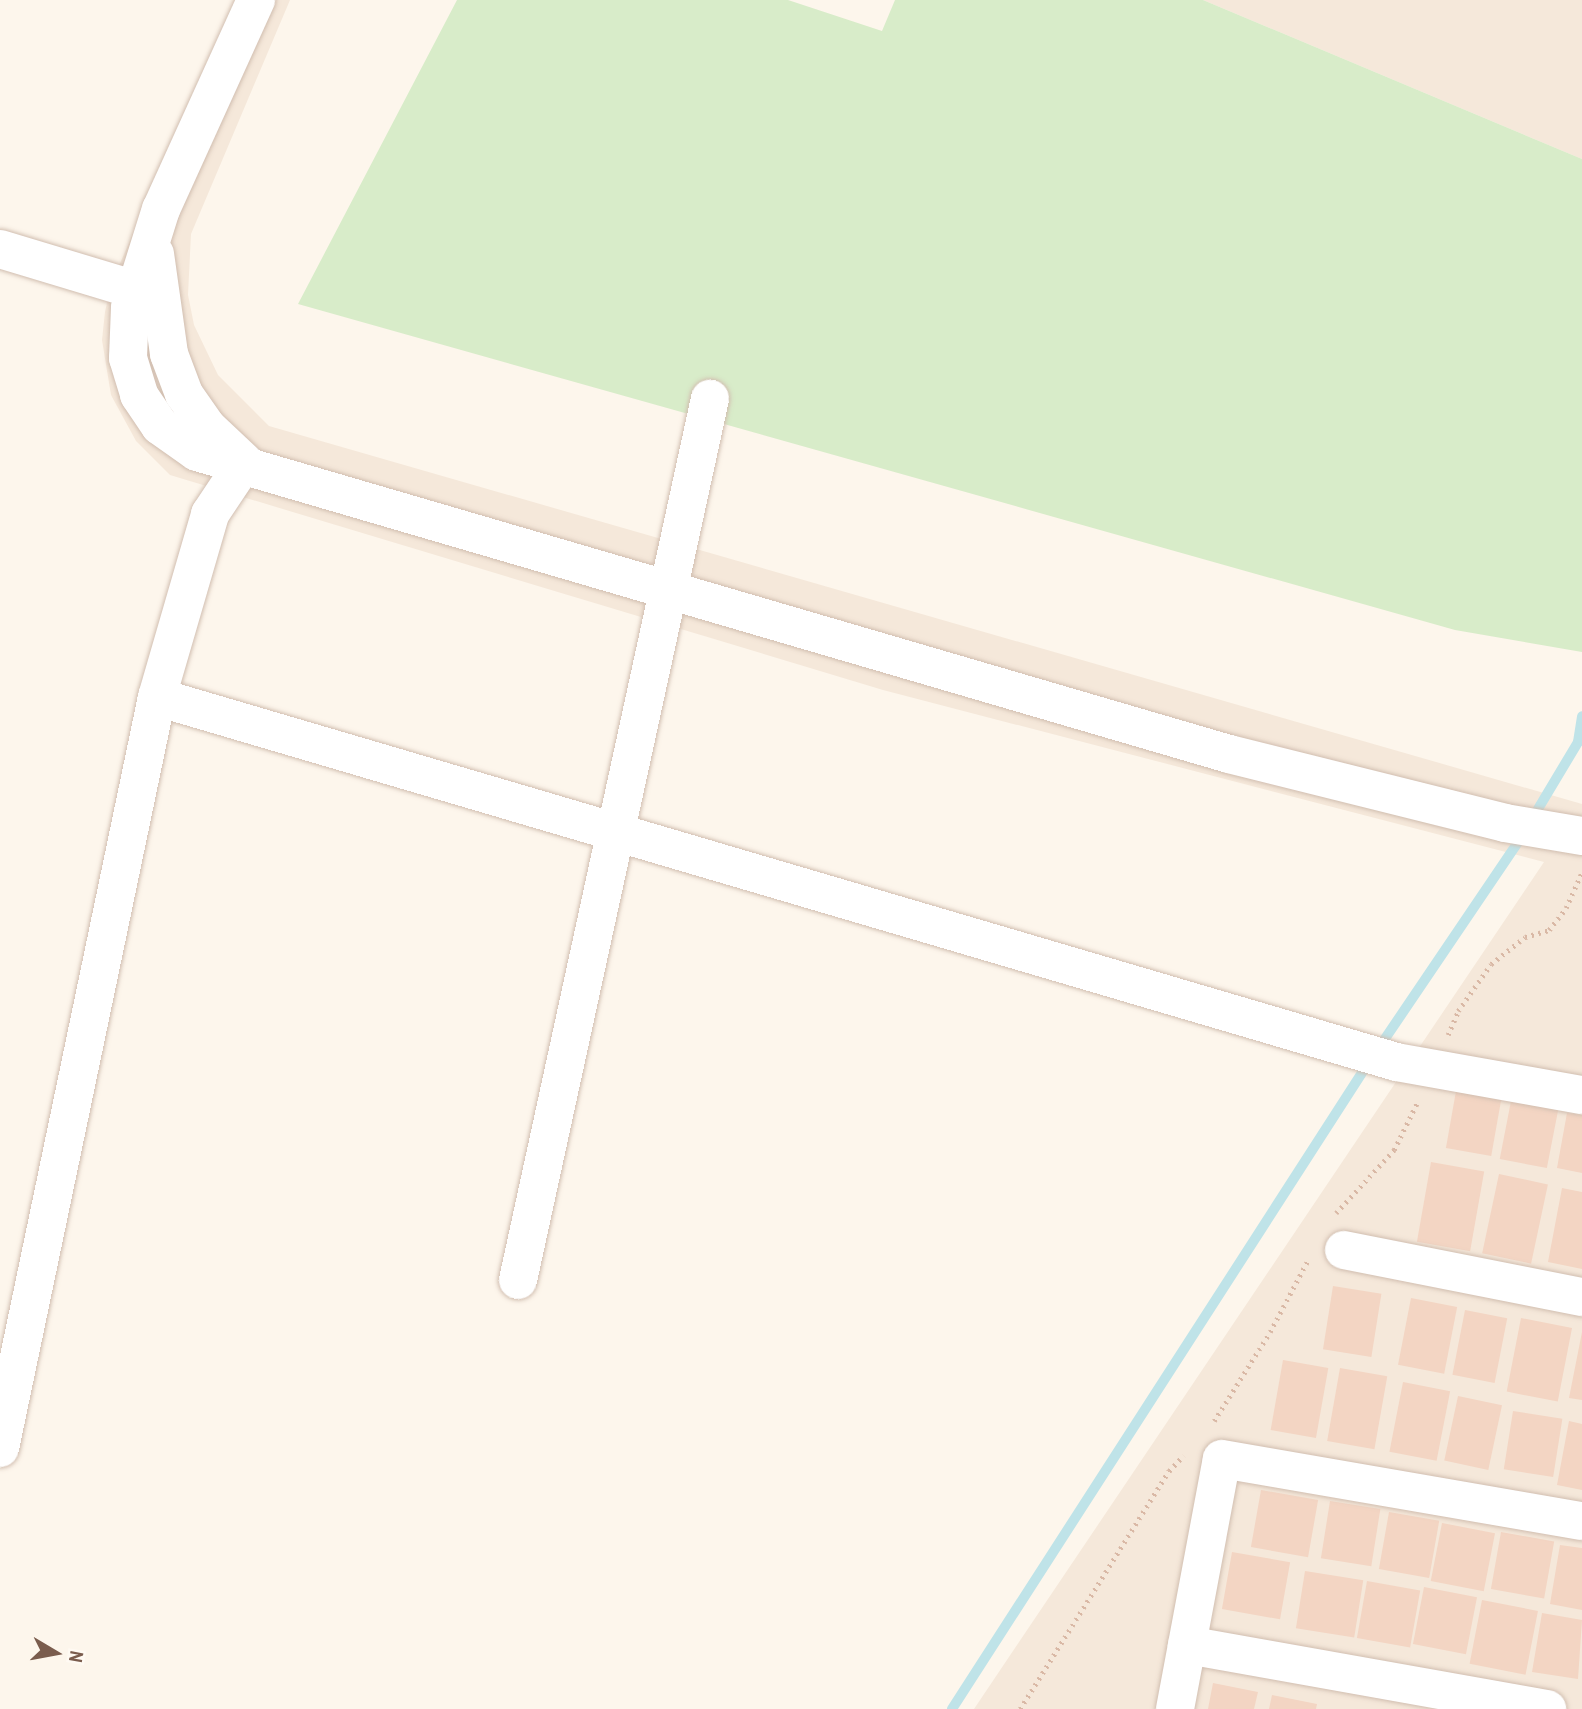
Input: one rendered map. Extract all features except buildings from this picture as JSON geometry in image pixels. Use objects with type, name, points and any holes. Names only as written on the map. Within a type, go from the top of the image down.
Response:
[{"type":"street","points":[[256,0],[153,234],[131,308],[128,358],[139,395],[160,426],[197,452],[244,463],[1229,754],[1505,823],[1575,835]]},
{"type":"street","points":[[153,234],[160,304],[184,394],[207,427],[244,463]]},
{"type":"street","points":[[0,249],[136,289]]},
{"type":"street","points":[[518,1280],[710,398]]},
{"type":"street","points":[[0,1448],[157,697],[210,514],[244,463]]},
{"type":"street","points":[[157,697],[1357,1049],[1415,1065],[1582,1095]]},
{"type":"street","points":[[1328,1242],[1582,1297]]},
{"type":"street","points":[[1175,1709],[1222,1459],[1582,1521]]},
{"type":"street","points":[[1187,1645],[1547,1709]]},
{"type":"path","points":[[1213,1424],[1328,1242],[1343,1201],[1394,1150],[1415,1065],[1491,964],[1525,937],[1549,930],[1566,908],[1582,871]]},
{"type":"path","points":[[1020,1709],[1169,1471],[1186,1452]]},
{"type":"shaded area","points":[[235,0],[290,0],[191,234],[188,295],[194,325],[218,375],[269,426],[1582,804],[1582,1709],[974,1709],[1544,862],[883,690],[170,475],[136,441],[111,395],[102,340],[105,312],[111,284]]},
{"type":"shaded area","points":[[1203,0],[1582,0],[1582,159]]},
{"type":"green space","points":[[457,0],[788,0],[882,31],[895,0],[1203,0],[1582,159],[1582,652],[1455,630],[298,304]]},
{"type":"waterway","points":[[1532,819],[1578,742],[1582,716]]},
{"type":"waterway","points":[[1378,1049],[1524,833]]},
{"type":"waterway","points":[[952,1709],[1369,1062]]}]
